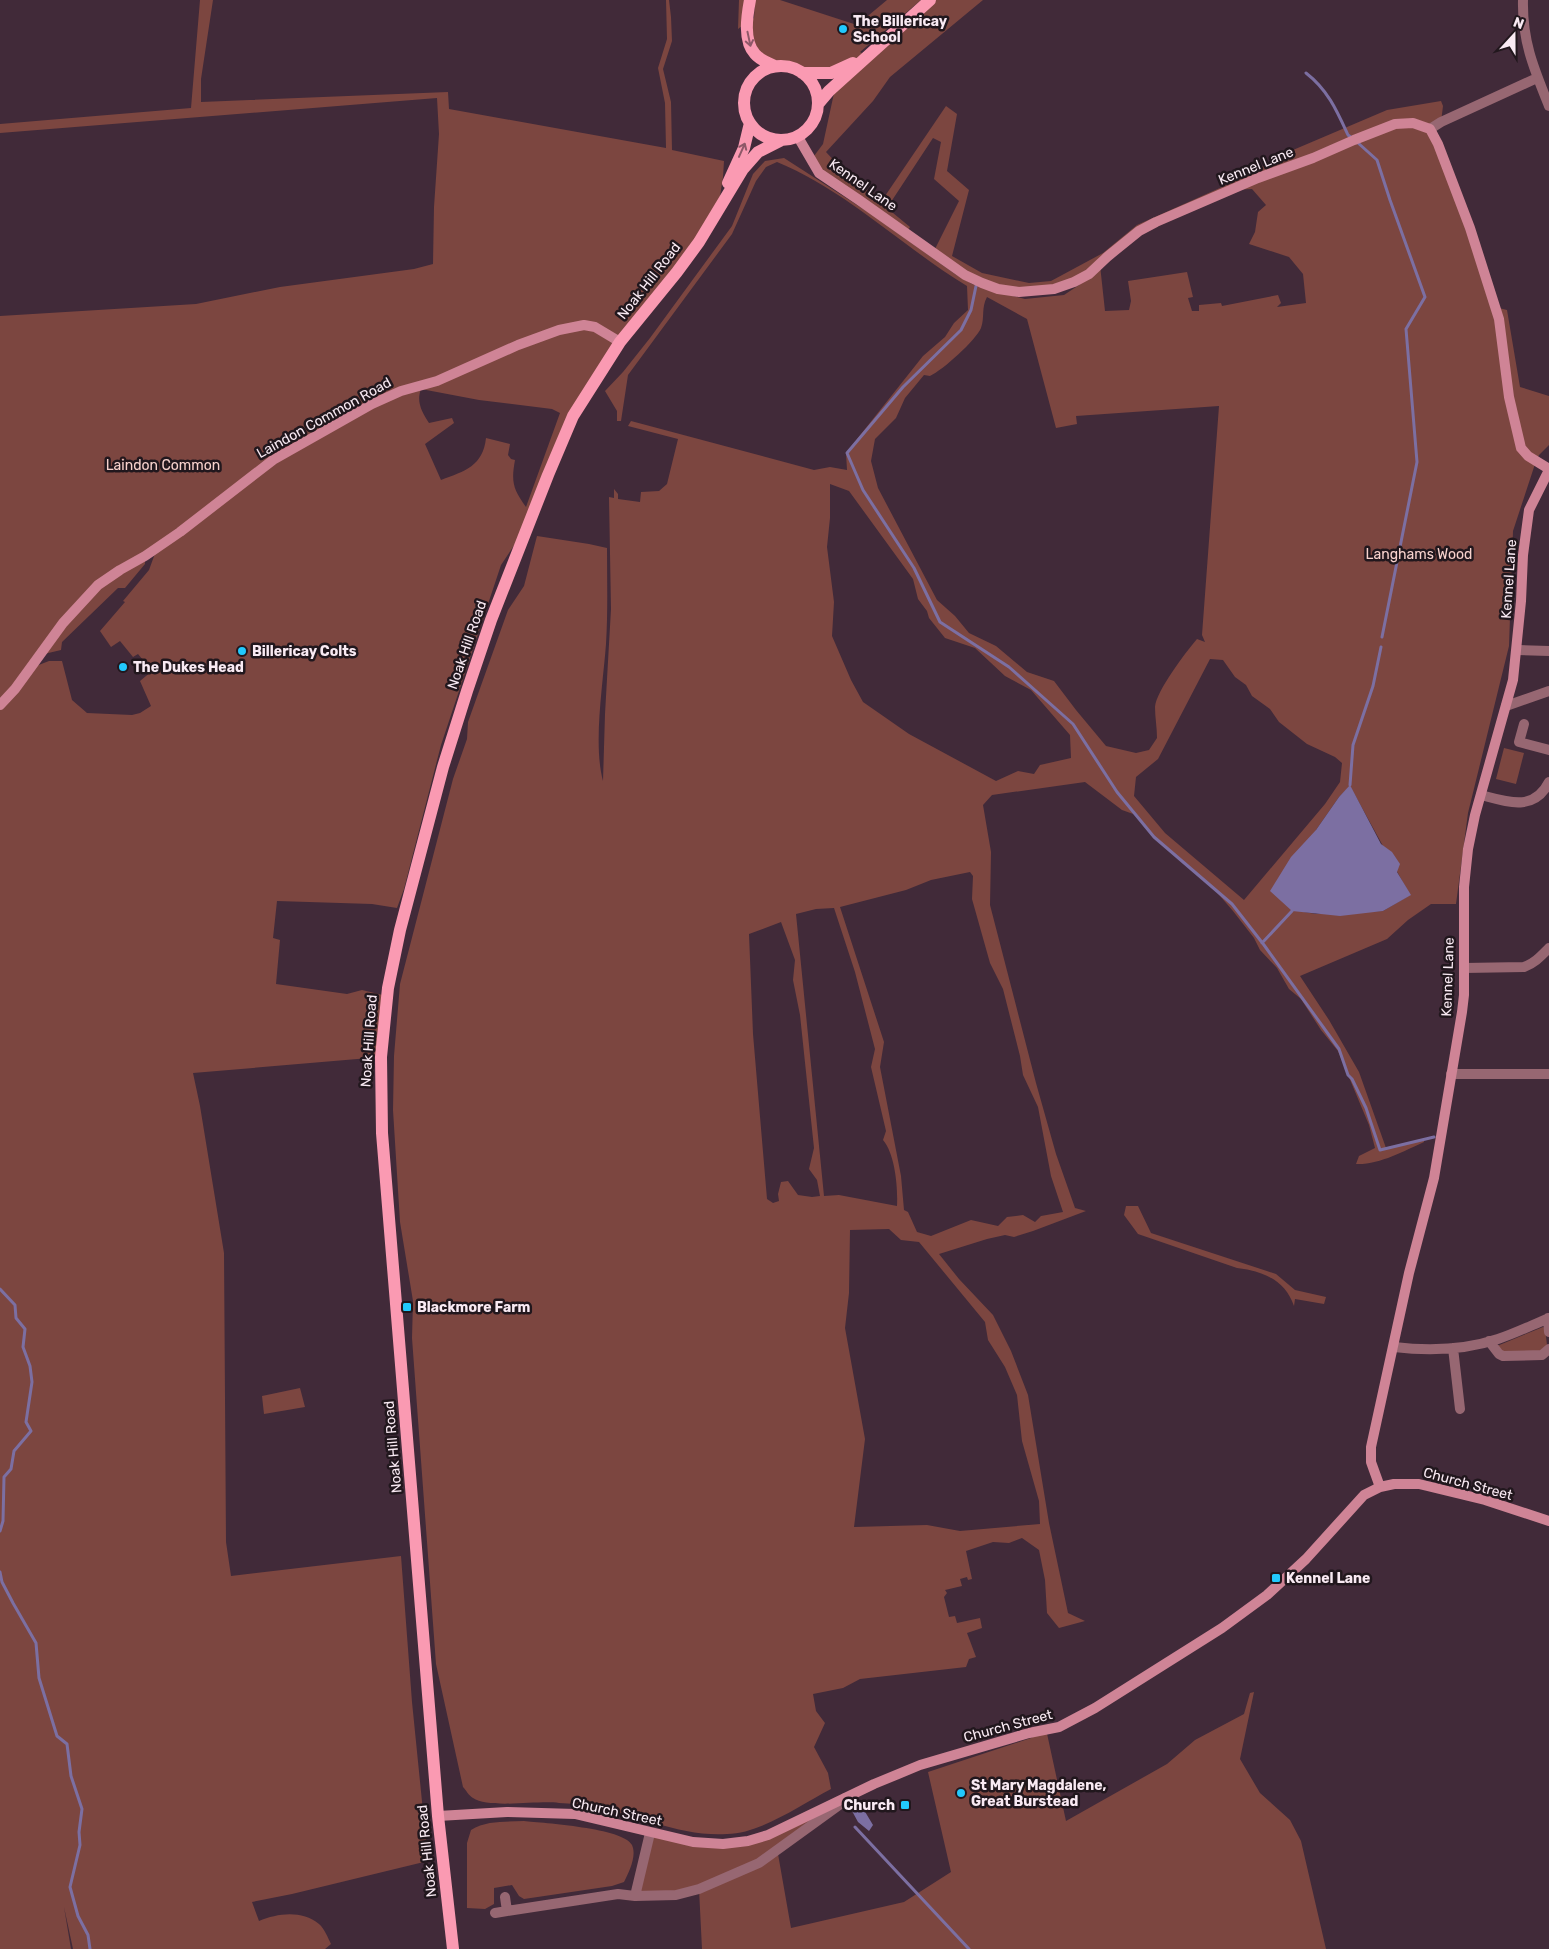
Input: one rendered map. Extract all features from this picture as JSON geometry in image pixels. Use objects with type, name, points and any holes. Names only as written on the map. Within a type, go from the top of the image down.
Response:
[{"type":"main road","points":[[750,0],[748,31],[751,48],[762,60],[775,66],[788,67],[802,72],[831,73],[867,56]]},
{"type":"main road","points":[[775,66],[760,72],[754,78],[745,92],[744,108],[750,123],[763,136],[780,140],[798,137],[813,122],[818,104],[828,90],[930,0]]},
{"type":"main road","points":[[802,72],[814,86],[818,104]]},
{"type":"main road","name":"Noak Hill Road","points":[[718,209],[744,148],[750,123]]},
{"type":"main road","name":"Noak Hill Road","points":[[452,1949],[438,1816],[382,1133],[380,1060],[387,996],[400,930],[443,767],[491,620],[573,416],[620,342],[699,242],[743,169],[758,152],[780,140]]},
{"type":"street","points":[[1523,0],[1526,46],[1549,106]]},
{"type":"street","points":[[1430,129],[1441,122],[1537,78]]},
{"type":"street","name":"Kennel Lane","points":[[798,137],[819,173],[866,204],[965,275],[982,284],[998,289],[1029,292],[1054,289],[1090,274],[1107,256],[1140,231],[1156,222],[1258,178],[1313,158],[1395,124],[1413,123],[1430,129],[1438,144],[1470,228],[1499,319],[1509,397],[1517,438],[1521,448],[1528,456],[1549,469],[1529,510],[1522,555],[1521,601],[1513,680],[1468,849],[1464,887],[1462,1012],[1434,1178],[1410,1273],[1371,1447],[1371,1462],[1380,1487]]},
{"type":"street","name":"Laindon Common Road","points":[[0,705],[15,689],[63,623],[98,585],[180,532],[273,460],[372,404],[400,391],[438,381],[518,345],[558,330],[584,325],[594,327],[620,342]]},
{"type":"street","points":[[1517,650],[1549,651]]},
{"type":"street","points":[[1506,706],[1549,691]]},
{"type":"street","points":[[1524,724],[1519,742],[1549,750]]},
{"type":"street","points":[[1481,795],[1502,801],[1526,802],[1538,798],[1549,782]]},
{"type":"street","points":[[1464,968],[1524,967],[1531,965],[1539,959],[1549,948]]},
{"type":"street","points":[[1451,1074],[1549,1074]]},
{"type":"street","points":[[1394,1347],[1453,1348],[1489,1341],[1549,1318],[1549,1332]]},
{"type":"street","points":[[1489,1341],[1499,1354],[1504,1356],[1542,1355],[1549,1349]]},
{"type":"street","points":[[1453,1348],[1460,1408]]},
{"type":"street","name":"Church Street","points":[[438,1816],[507,1812],[575,1814],[693,1842],[723,1844],[748,1842],[768,1836],[887,1778],[920,1765],[1034,1732],[1059,1728],[1095,1708],[1222,1628],[1267,1595],[1306,1559],[1364,1495],[1380,1487],[1394,1484],[1419,1484],[1485,1500],[1549,1521]]},
{"type":"street","points":[[494,1913],[618,1894],[676,1896],[700,1889],[759,1863],[842,1803],[846,1798]]},
{"type":"street","points":[[635,1896],[650,1833]]},
{"type":"street","points":[[505,1897],[507,1910]]},
{"type":"green space","name":"Laindon Common","points":[[200,0],[213,0],[201,79],[201,102],[448,92],[449,109],[666,148],[665,103],[658,68],[667,39],[666,0],[669,0],[672,41],[663,69],[671,102],[672,150],[724,161],[723,177],[718,209],[620,342],[547,463],[517,541],[501,565],[441,745],[404,889],[397,908],[372,904],[277,901],[273,938],[280,940],[276,984],[347,994],[362,990],[387,996],[381,1057],[193,1073],[224,1253],[226,1542],[231,1576],[401,1556],[412,1702],[428,1861],[252,1902],[259,1921],[274,1916],[290,1914],[305,1916],[319,1924],[331,1944],[325,1949],[73,1949],[64,1907],[71,1949],[0,1949],[0,316],[196,304],[280,287],[414,269],[433,264],[434,207],[439,134],[437,98],[0,133],[0,124],[191,108]],"holes":[[[421,389],[479,400],[552,409],[560,413],[526,507],[514,485],[515,460],[511,459],[508,455],[510,444],[486,438],[481,455],[477,461],[458,474],[441,480],[425,444],[454,423],[452,418],[429,423],[419,403]],[[157,548],[149,570],[100,631],[111,647],[120,641],[133,657],[138,654],[152,671],[140,681],[151,706],[140,713],[132,715],[87,713],[72,700],[62,661],[49,661],[31,668],[40,655],[61,650],[62,642],[118,588],[125,588],[145,564],[145,556]]]},
{"type":"green space","name":"Langhams Wood","points":[[739,0],[750,0],[748,22],[754,18],[755,0],[780,0],[857,25],[887,0],[921,0],[860,52],[867,56],[930,0],[983,0],[890,77],[873,101],[826,152],[853,181],[883,199],[946,106],[957,114],[947,171],[969,190],[952,256],[982,273],[1029,283],[1051,281],[1103,253],[1137,225],[1231,183],[1293,150],[1387,110],[1441,101],[1443,106],[1441,122],[1435,126],[1495,307],[1507,310],[1520,387],[1549,396],[1549,445],[1536,461],[1513,531],[1509,646],[1468,813],[1456,904],[1431,904],[1408,920],[1387,939],[1300,976],[1329,1020],[1359,1072],[1386,1148],[1424,1140],[1424,1142],[1382,1160],[1356,1164],[1359,1156],[1375,1148],[1369,1125],[1338,1051],[1321,1030],[1301,999],[1289,989],[1277,968],[1260,950],[1254,938],[1233,911],[1214,889],[1154,837],[1136,815],[1122,810],[1085,782],[992,795],[983,805],[991,852],[990,905],[1056,1154],[1075,1208],[1086,1211],[1014,1237],[1005,1235],[987,1239],[939,1254],[959,1279],[993,1315],[1011,1351],[1028,1395],[1049,1523],[1068,1613],[1085,1621],[1059,1628],[1047,1613],[1045,1580],[1039,1550],[1022,1538],[1009,1543],[993,1542],[966,1551],[972,1579],[968,1580],[967,1577],[960,1579],[962,1586],[945,1590],[947,1593],[944,1597],[949,1617],[955,1616],[957,1623],[980,1618],[982,1628],[967,1633],[976,1657],[969,1659],[966,1667],[860,1679],[843,1688],[813,1694],[816,1711],[825,1723],[814,1747],[828,1773],[831,1789],[781,1817],[754,1829],[727,1834],[710,1834],[676,1829],[589,1805],[550,1802],[502,1804],[480,1801],[473,1798],[463,1787],[436,1664],[412,1338],[413,1301],[400,1222],[393,1110],[394,1056],[400,984],[453,779],[467,739],[468,722],[508,610],[524,586],[537,536],[607,548],[607,632],[599,732],[600,766],[603,781],[611,609],[609,497],[614,498],[614,489],[618,494],[618,499],[640,502],[641,492],[659,491],[667,484],[678,439],[628,426],[631,421],[814,470],[830,467],[847,470],[846,453],[923,356],[945,337],[954,323],[968,310],[967,286],[827,188],[777,162],[766,167],[756,181],[732,234],[628,375],[621,421],[617,421],[617,411],[605,391],[650,338],[732,226],[753,174],[765,161],[784,158],[871,214],[955,274],[972,284],[990,290],[1025,299],[1064,295],[1079,285],[1100,265],[1105,311],[1129,310],[1131,301],[1128,281],[1187,272],[1193,297],[1188,298],[1192,311],[1199,311],[1199,305],[1221,303],[1222,306],[1278,295],[1281,303],[1277,307],[1306,303],[1303,274],[1289,257],[1249,244],[1255,232],[1258,212],[1266,205],[1252,189],[1232,190],[1156,222],[1073,280],[1054,289],[998,289],[933,253],[959,201],[934,179],[941,142],[933,138],[887,208],[910,227],[906,233],[833,183],[811,160],[823,144],[836,84],[831,73],[802,73],[788,67],[775,66],[762,60],[747,22],[738,29]],"holes":[[[987,297],[1027,319],[1056,428],[1077,424],[1076,416],[1219,406],[1202,635],[1205,642],[1197,639],[1160,691],[1155,707],[1157,738],[1149,750],[1136,753],[1106,746],[1054,681],[1027,672],[996,646],[969,633],[955,616],[937,600],[878,488],[871,461],[875,439],[896,418],[905,398],[924,375],[930,376],[936,373],[973,340],[981,328]],[[830,484],[849,491],[913,579],[918,599],[927,611],[929,618],[945,638],[975,648],[1005,676],[1031,690],[1070,735],[1071,758],[1040,765],[1034,774],[1018,771],[996,781],[909,734],[863,702],[851,680],[832,636],[834,602],[827,547],[830,518]],[[1210,659],[1223,660],[1235,677],[1246,685],[1252,696],[1270,709],[1279,722],[1307,744],[1335,757],[1342,763],[1340,782],[1325,804],[1244,900],[1165,833],[1134,796],[1136,777],[1158,759]],[[1350,786],[1410,895],[1383,911],[1316,914],[1304,912],[1316,830],[1339,797]],[[970,872],[973,876],[972,899],[990,963],[1003,989],[1023,1075],[1038,1107],[1051,1176],[1063,1212],[1041,1216],[1035,1222],[1023,1215],[1007,1217],[998,1226],[971,1220],[931,1236],[917,1232],[908,1212],[904,1210],[901,1176],[880,1067],[884,1042],[840,907],[906,890],[931,880]],[[834,908],[855,972],[875,1049],[871,1067],[886,1131],[883,1140],[887,1146],[895,1171],[897,1206],[839,1195],[824,1196],[796,914],[816,909]],[[781,922],[795,960],[793,980],[800,1015],[814,1148],[809,1169],[817,1180],[820,1196],[798,1195],[788,1181],[781,1182],[778,1194],[779,1201],[773,1203],[767,1199],[753,1034],[749,934]],[[889,1229],[901,1240],[919,1242],[985,1322],[988,1340],[1005,1367],[1017,1395],[1022,1441],[1039,1501],[1040,1524],[960,1531],[927,1525],[854,1527],[865,1439],[845,1328],[849,1293],[850,1230]]]},
{"type":"green space","points":[[1504,748],[1524,753],[1516,784],[1496,779]]},
{"type":"green space","points":[[1126,1206],[1138,1206],[1151,1233],[1276,1274],[1295,1290],[1326,1297],[1324,1304],[1295,1299],[1294,1306],[1290,1297],[1279,1283],[1264,1274],[1237,1268],[1138,1234],[1124,1215]]},
{"type":"green space","points":[[1543,1327],[1545,1328],[1547,1345],[1543,1351],[1502,1352],[1497,1346]]},
{"type":"green space","points":[[300,1388],[305,1407],[264,1414],[262,1396]]},
{"type":"green space","points":[[1254,1692],[1240,1759],[1260,1793],[1290,1820],[1301,1841],[1326,1949],[702,1949],[699,1889],[635,1896],[650,1833],[693,1842],[748,1841],[845,1797],[778,1854],[791,1928],[904,1902],[951,1872],[928,1772],[1031,1738],[1046,1729],[1066,1821],[1167,1764],[1195,1740],[1244,1714],[1250,1693]]},
{"type":"green space","points":[[524,1821],[599,1830],[626,1839],[632,1845],[634,1854],[624,1882],[612,1886],[524,1899],[519,1896],[512,1885],[494,1888],[494,1904],[485,1909],[467,1908],[467,1843],[471,1830],[490,1823]]},
{"type":"shaded area","points":[[1350,785],[1381,844],[1392,852],[1400,864],[1397,872],[1411,895],[1383,911],[1340,916],[1292,911],[1270,891],[1291,857],[1316,830],[1339,797]]},
{"type":"shaded area","points":[[864,1810],[873,1825],[869,1831],[858,1822],[852,1811]]},
{"type":"waterway","points":[[1306,73],[1326,94],[1336,109],[1348,135],[1352,138]]},
{"type":"waterway","points":[[1357,142],[1377,160],[1425,297],[1406,329],[1417,462],[1382,637]]},
{"type":"waterway","points":[[976,286],[971,310],[961,330],[903,387],[847,453],[863,490],[914,568],[940,622],[1009,667],[1073,724],[1117,792],[1154,837],[1232,904],[1339,1049],[1348,1075],[1352,1079],[1366,1108],[1380,1150],[1434,1137]]},
{"type":"waterway","points":[[1350,785],[1353,745],[1373,686],[1381,647]]},
{"type":"waterway","points":[[1262,943],[1292,911]]},
{"type":"waterway","points":[[0,1289],[15,1305],[16,1318],[25,1329],[23,1347],[30,1366],[32,1382],[26,1422],[31,1431],[14,1451],[11,1469],[4,1477],[3,1521],[0,1531]]},
{"type":"waterway","points":[[0,1572],[2,1582],[36,1643],[39,1678],[57,1736],[67,1744],[71,1776],[82,1809],[79,1832],[80,1845],[70,1887],[78,1916],[88,1935],[90,1949]]},
{"type":"waterway","points":[[855,1827],[969,1949]]},
{"type":"place","name":"The Billericay School","points":[[843,29]]},
{"type":"place","name":"Billericay Colts","points":[[242,651]]},
{"type":"place","name":"The Dukes Head","points":[[123,667]]},
{"type":"place","name":"Blackmore Farm","points":[[407,1307]]},
{"type":"place","name":"Kennel Lane","points":[[1276,1578]]},
{"type":"place","name":"St Mary Magdalene, Great Burstead","points":[[961,1793]]},
{"type":"place","name":"Church","points":[[905,1805]]}]
